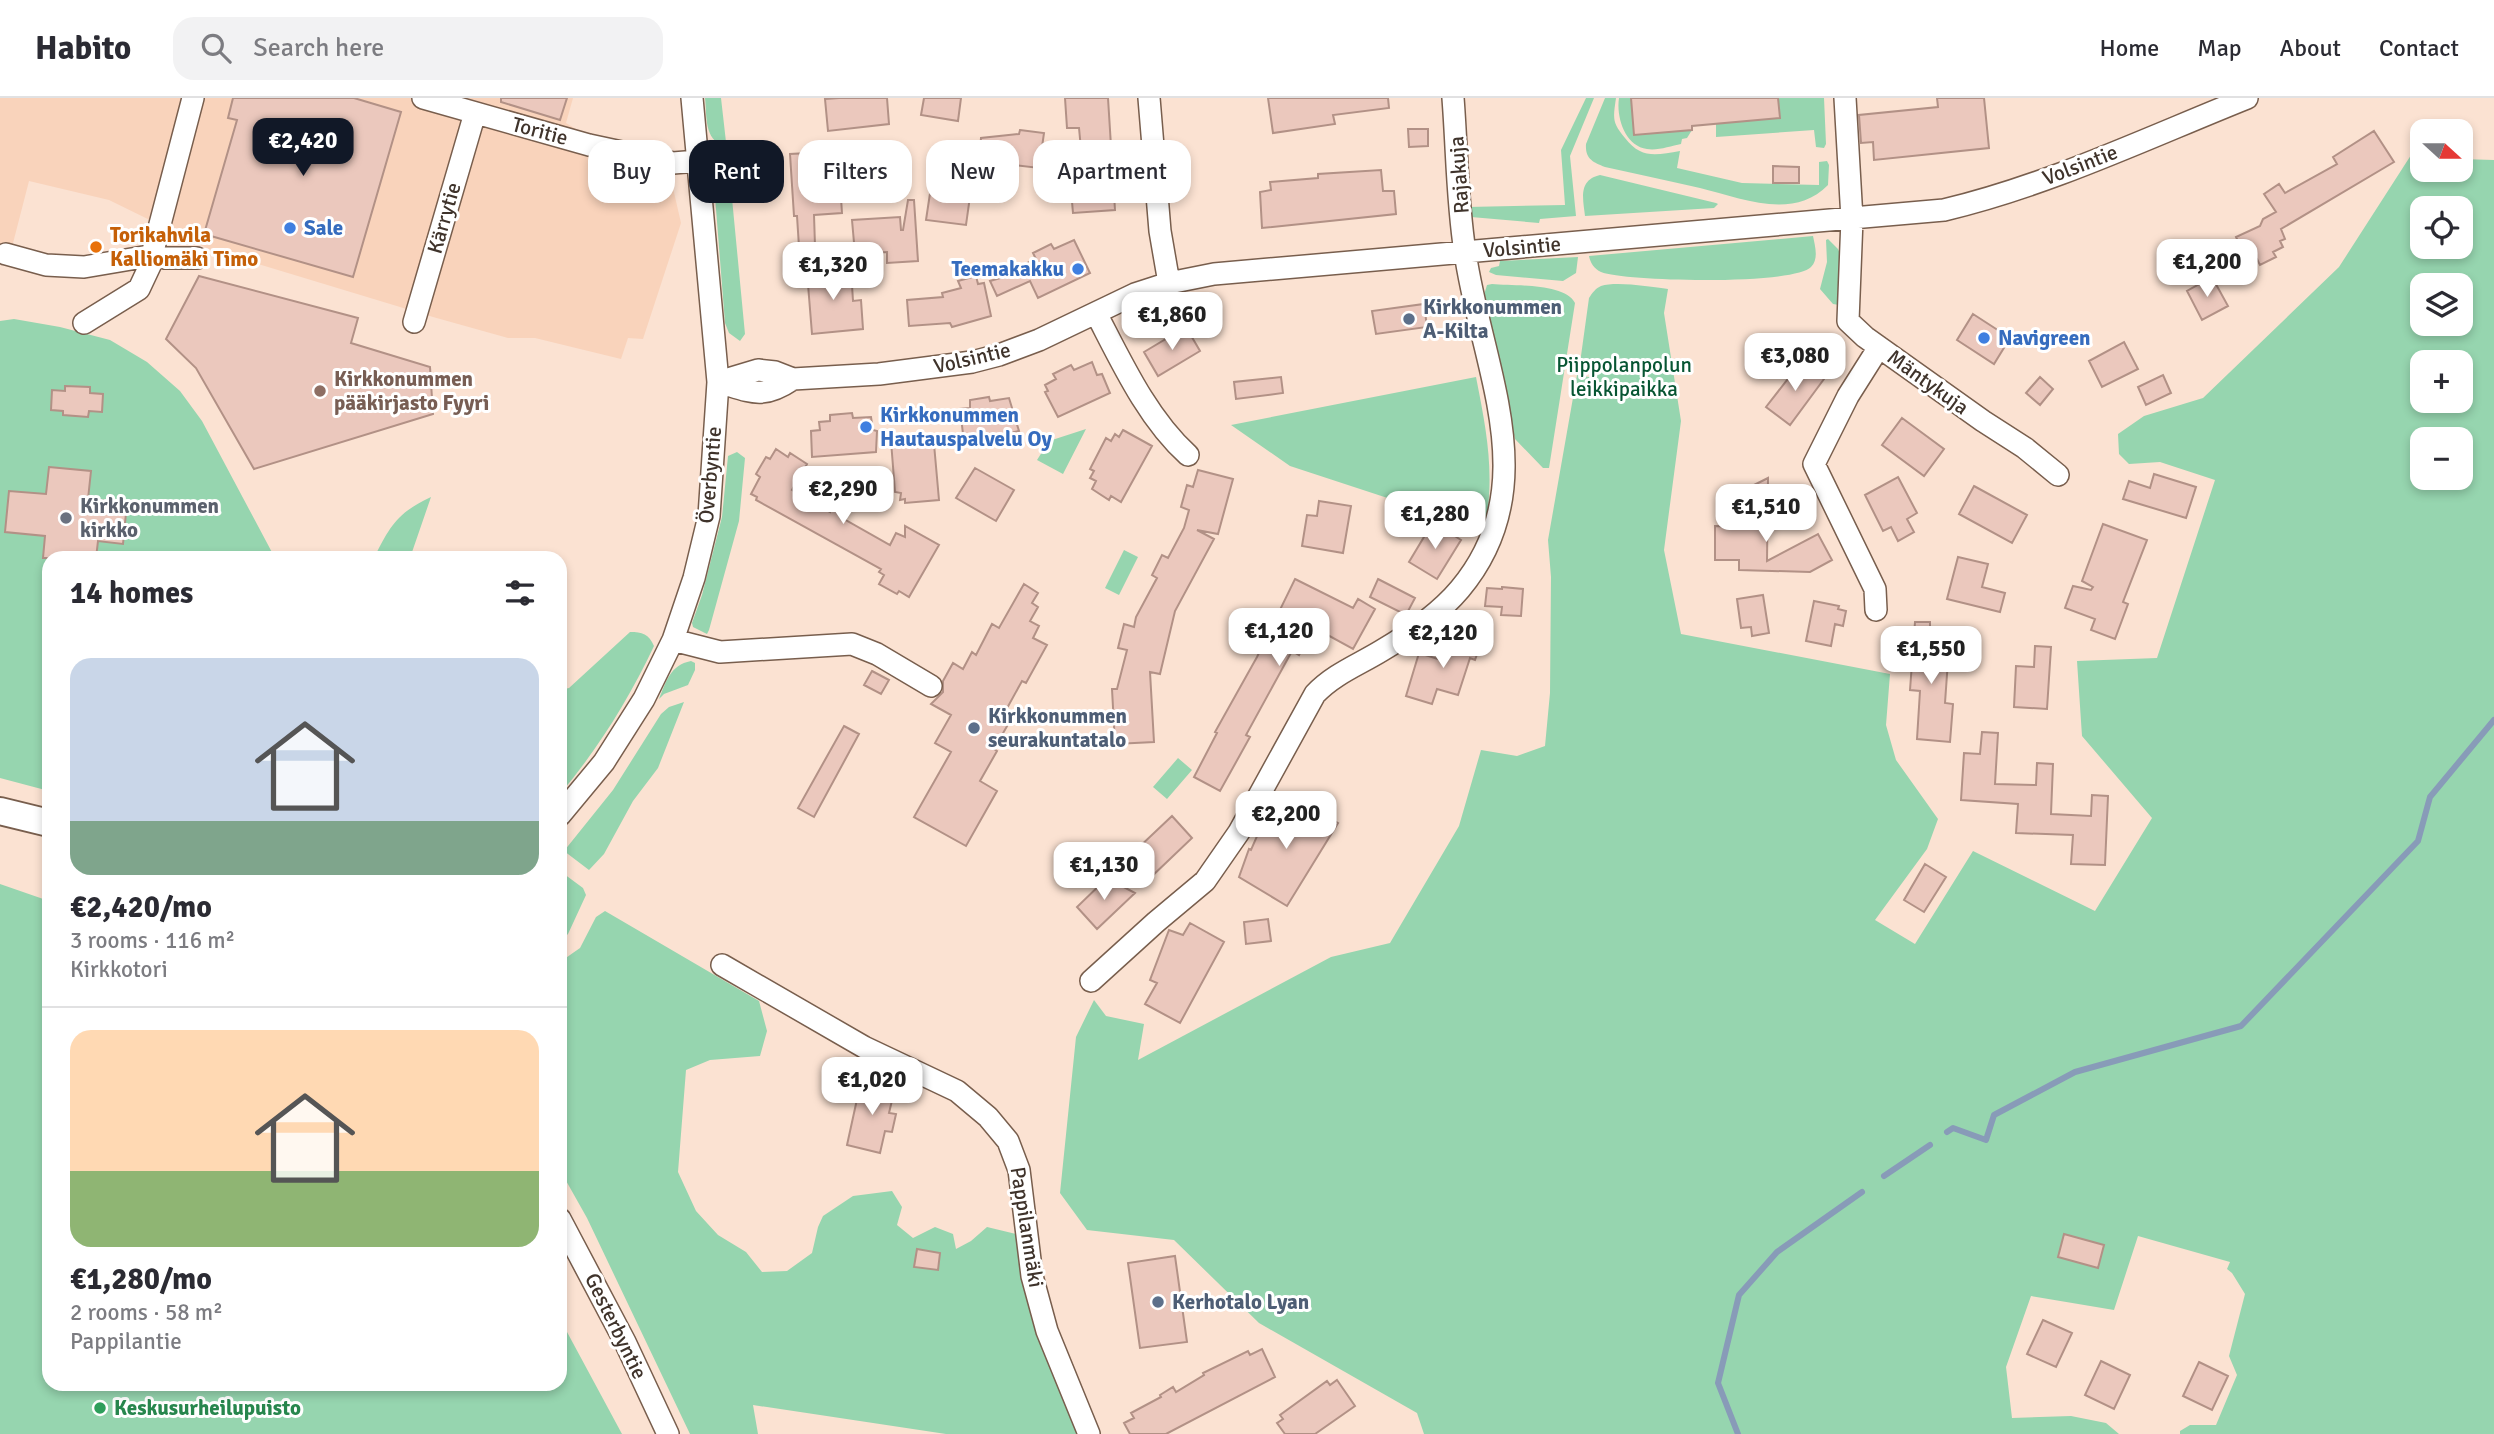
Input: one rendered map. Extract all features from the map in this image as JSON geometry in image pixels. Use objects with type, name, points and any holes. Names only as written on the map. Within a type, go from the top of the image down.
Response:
[{"type":"main road","points":[[0,811],[42,823]]},
{"type":"street","points":[[84,323],[139,289],[154,252],[193,98]]},
{"type":"street","name":"Toritie","points":[[424,98],[589,145],[673,163],[689,162]]},
{"type":"street","name":"Överbyntie","points":[[692,98],[696,140]]},
{"type":"street","points":[[1149,98],[1160,232],[1169,283]]},
{"type":"street","name":"Rajakuja","points":[[1091,981],[1205,881],[1239,832],[1302,716],[1321,687],[1328,680],[1382,651],[1434,615],[1460,590],[1481,562],[1493,535],[1505,472],[1504,440],[1464,252],[1453,98]]},
{"type":"street","points":[[1845,98],[1852,219]]},
{"type":"street","name":"Volsintie","points":[[718,382],[759,394],[776,390],[793,379],[879,374],[972,362],[1039,340],[1135,295],[1169,283],[1214,274],[1944,209],[1987,200],[2054,176],[2247,98]]},
{"type":"street","name":"Kärrytie","points":[[414,322],[475,114]]},
{"type":"street","name":"Överbyntie","points":[[567,807],[604,762],[625,731],[673,640],[694,578],[709,516],[718,382],[702,203]]},
{"type":"street","name":"Mäntykuja","points":[[1852,219],[1848,321],[1880,347],[2025,448],[2058,475]]},
{"type":"street","points":[[6,254],[46,265],[84,267],[154,252],[165,258],[194,255]]},
{"type":"street","points":[[1096,313],[1132,380],[1160,424],[1188,455]]},
{"type":"street","points":[[1876,610],[1875,589],[1814,464],[1848,396],[1880,347]]},
{"type":"street","points":[[673,640],[720,652],[852,644],[877,654],[931,686]]},
{"type":"street","name":"Pappilanmäki","points":[[722,965],[864,1047],[957,1091],[988,1117],[1008,1141],[1019,1170],[1032,1276],[1047,1331],[1089,1434]]},
{"type":"street","name":"Gesterbyntie","points":[[567,1232],[625,1342],[668,1434]]},
{"type":"shaded area","points":[[0,98],[573,98],[566,123],[594,140],[588,140],[588,203],[675,203],[675,197],[681,223],[643,339],[628,338],[621,359],[535,338],[508,338],[433,317],[209,249],[109,200],[29,181],[12,247],[0,245]]},
{"type":"green space","points":[[705,98],[721,98],[726,140],[713,138],[707,119]]},
{"type":"green space","points":[[1586,98],[1594,98],[1570,156],[1576,216],[1540,219],[1539,223],[1471,217],[1467,207],[1565,205],[1561,150]]},
{"type":"green space","points":[[1605,98],[1616,98],[1616,124],[1631,145],[1650,154],[1680,151],[1677,168],[1742,183],[1819,185],[1819,162],[1827,161],[1828,185],[1814,196],[1799,202],[1766,204],[1605,167],[1591,159],[1586,144]]},
{"type":"green space","points":[[1619,98],[1631,98],[1635,135],[1692,130],[1687,138],[1682,139],[1681,144],[1655,149],[1639,147],[1624,130],[1619,114]]},
{"type":"green space","points":[[1778,98],[1824,98],[1824,148],[1816,147],[1814,130],[1716,137],[1716,124],[1779,118]]},
{"type":"green space","name":"Piippolanpolun leikkipaikka","points":[[2410,157],[2410,182],[2473,182],[2473,159],[2494,160],[2494,1434],[2180,1434],[2180,1431],[2190,1425],[2216,1425],[2237,1375],[2229,1356],[2245,1294],[2227,1269],[2230,1262],[2138,1236],[2114,1310],[2031,1296],[2006,1367],[2012,1418],[2071,1416],[2106,1423],[2119,1434],[1424,1434],[1417,1413],[1259,1323],[1174,1240],[1087,1230],[1060,1193],[1076,1037],[1094,1000],[1106,1016],[1144,1024],[1138,1060],[1331,957],[1390,943],[1459,826],[1481,750],[1517,756],[1545,746],[1550,693],[1551,577],[1548,540],[1577,375],[1589,377],[1592,368],[1583,367],[1580,363],[1589,298],[1597,288],[1616,284],[1668,289],[1664,313],[1681,421],[1664,550],[1681,634],[1890,674],[1886,725],[1896,760],[1938,819],[1927,849],[1875,920],[1915,944],[1973,851],[2095,911],[2152,818],[2082,736],[2077,661],[2157,658],[2215,480],[2160,462],[2129,464],[2119,454],[2118,434],[2144,416],[2203,398],[2339,267]]},
{"type":"green space","points":[[1600,175],[1718,204],[1714,208],[1585,216],[1585,186],[1588,181]]},
{"type":"green space","points":[[716,203],[732,203],[745,334],[740,341],[729,333],[725,323]]},
{"type":"green space","points":[[1813,236],[1816,256],[1811,267],[1798,273],[1775,277],[1709,280],[1642,278],[1601,272],[1590,261],[1589,256]]},
{"type":"green space","points":[[1828,239],[1841,256],[1839,305],[1833,304],[1820,289],[1827,262]]},
{"type":"green space","points":[[1578,257],[1576,273],[1563,281],[1496,275],[1489,272],[1491,268],[1499,266],[1500,261]]},
{"type":"green space","points":[[1487,285],[1550,289],[1561,292],[1575,303],[1549,468],[1543,468],[1515,439],[1484,295]]},
{"type":"green space","points":[[14,319],[110,340],[147,362],[180,391],[202,421],[271,551],[42,551],[42,789],[0,778],[0,321]]},
{"type":"green space","points":[[1476,377],[1489,471],[1485,530],[1290,466],[1231,425]]},
{"type":"green space","points":[[1086,429],[1063,474],[1037,460],[1049,441]]},
{"type":"green space","points":[[737,452],[745,458],[739,521],[707,634],[693,627],[692,623],[722,517],[728,456]]},
{"type":"green space","points":[[431,497],[412,551],[378,551],[396,522],[410,509]]},
{"type":"green space","points":[[1124,550],[1138,557],[1119,595],[1105,588]]},
{"type":"green space","points":[[630,632],[645,635],[654,646],[612,723],[567,785],[567,688]]},
{"type":"green space","points":[[691,661],[695,663],[695,670],[688,685],[664,694],[659,699],[673,670]]},
{"type":"green space","points":[[684,702],[658,768],[633,801],[604,854],[589,870],[567,853],[567,847],[613,790],[661,714],[669,707]]},
{"type":"green space","points":[[1178,758],[1192,770],[1167,799],[1153,787]]},
{"type":"green space","points":[[567,876],[583,888],[586,895],[568,934]]},
{"type":"green space","points":[[0,884],[42,899],[42,1391],[567,1391],[567,1332],[622,1434],[0,1434]]},
{"type":"green space","points":[[605,911],[759,1001],[767,1031],[760,1056],[710,1060],[686,1070],[678,1172],[696,1211],[718,1235],[746,1252],[762,1272],[787,1271],[812,1253],[823,1216],[853,1196],[892,1191],[902,1207],[897,1225],[913,1238],[935,1227],[953,1234],[956,1249],[971,1241],[987,1227],[1016,1234],[1080,1434],[946,1434],[753,1405],[758,1434],[690,1434],[587,1218],[567,1182],[567,957],[580,948],[596,917]]},
{"type":"building","points":[[233,98],[354,98],[401,112],[353,277],[204,234],[237,120],[228,118]]},
{"type":"building","points":[[501,98],[567,98],[560,120],[501,102]]},
{"type":"building","points":[[887,98],[889,124],[828,131],[825,99]]},
{"type":"building","points":[[924,98],[961,98],[958,121],[921,115]]},
{"type":"building","points":[[1065,98],[1108,98],[1111,140],[1080,140],[1079,128],[1067,128]]},
{"type":"building","points":[[1268,98],[1388,98],[1389,108],[1333,115],[1335,124],[1273,133]]},
{"type":"building","points":[[1631,98],[1778,98],[1780,118],[1692,126],[1692,130],[1634,135]]},
{"type":"building","points":[[1937,98],[1984,98],[1989,148],[1874,160],[1873,142],[1861,143],[1859,115],[1938,107]]},
{"type":"building","points":[[1408,129],[1428,129],[1428,146],[1409,147]]},
{"type":"building","points":[[1020,130],[1044,133],[1043,140],[1033,140],[1033,167],[1019,166],[1019,140],[981,140],[981,138],[1019,134]]},
{"type":"building","points":[[2374,131],[2394,162],[2281,229],[2285,239],[2280,241],[2283,247],[2273,252],[2276,257],[2260,265],[2257,259],[2248,263],[2236,237],[2260,226],[2263,219],[2276,212],[2264,194],[2279,184],[2285,193],[2337,164],[2333,157]]},
{"type":"building","points":[[790,154],[798,154],[798,203],[841,203],[842,213],[814,215],[815,246],[799,247]]},
{"type":"building","points":[[1773,166],[1799,167],[1799,183],[1773,183]]},
{"type":"building","points":[[1381,170],[1383,191],[1394,191],[1396,214],[1262,228],[1260,192],[1271,190],[1270,182],[1318,178],[1318,174]]},
{"type":"building","points":[[914,200],[918,261],[887,263],[887,252],[855,254],[852,220],[900,217],[903,230],[908,203]]},
{"type":"building","points":[[929,203],[969,203],[966,225],[926,220]]},
{"type":"building","points":[[1072,203],[1115,203],[1115,210],[1073,213]]},
{"type":"building","points":[[1074,240],[1090,273],[1038,298],[1030,281],[997,296],[990,281],[1028,270],[1025,264],[1036,259],[1033,253],[1051,244],[1054,249]]},
{"type":"building","points":[[851,269],[853,301],[861,300],[863,329],[812,334],[807,272]]},
{"type":"building","name":"Kirkkonummen pääkirjasto Fyyri","points":[[199,276],[358,318],[351,343],[430,367],[433,414],[254,469],[196,368],[166,339]]},
{"type":"building","points":[[976,276],[978,284],[984,283],[991,316],[952,327],[950,323],[909,326],[907,300],[943,297],[942,293],[961,288],[958,281]]},
{"type":"building","points":[[2212,277],[2228,306],[2202,320],[2187,291]]},
{"type":"building","points":[[1424,304],[1427,327],[1376,334],[1372,311]]},
{"type":"building","points":[[1973,314],[2010,338],[1994,364],[1957,340]]},
{"type":"building","points":[[1186,327],[1200,351],[1158,376],[1144,352]]},
{"type":"building","points":[[2124,342],[2138,369],[2102,387],[2089,361]]},
{"type":"building","points":[[1092,362],[1097,375],[1102,374],[1110,393],[1058,417],[1045,392],[1048,391],[1045,385],[1056,379],[1053,374],[1071,365],[1074,370]]},
{"type":"building","points":[[1801,362],[1824,379],[1790,425],[1766,407]]},
{"type":"building","points":[[2163,375],[2171,393],[2146,405],[2138,387]]},
{"type":"building","points":[[1281,377],[1283,393],[1236,399],[1234,382]]},
{"type":"building","points":[[2040,377],[2053,389],[2040,405],[2026,393]]},
{"type":"building","points":[[65,386],[90,387],[90,393],[103,394],[102,412],[89,411],[88,417],[63,415],[63,411],[51,410],[52,390],[65,391]]},
{"type":"building","points":[[989,397],[990,401],[1009,398],[1019,431],[964,442],[960,409],[970,408],[970,400]]},
{"type":"building","points":[[852,413],[853,418],[871,417],[873,430],[877,431],[876,452],[812,457],[811,431],[820,430],[819,422],[830,421],[830,415]]},
{"type":"building","points":[[1902,418],[1944,449],[1924,476],[1882,445]]},
{"type":"building","points":[[1123,430],[1152,446],[1121,502],[1111,496],[1109,500],[1092,489],[1096,481],[1090,478],[1094,471],[1090,469],[1106,438],[1111,441],[1115,434],[1119,437]]},
{"type":"building","points":[[925,438],[934,444],[939,500],[905,503],[905,499],[900,500],[901,493],[895,492],[891,441]]},
{"type":"building","points":[[776,449],[788,457],[790,453],[807,464],[792,490],[830,512],[832,506],[846,514],[844,519],[890,545],[896,533],[905,537],[905,526],[939,545],[909,597],[879,584],[884,575],[879,572],[881,569],[756,500],[757,497],[751,494],[760,477],[756,474],[766,457],[770,459]]},
{"type":"building","name":"Kirkkonummen kirkko","points":[[49,467],[91,471],[88,499],[127,503],[123,544],[98,541],[97,551],[44,551],[45,536],[5,532],[9,491],[46,494]]},
{"type":"building","points":[[975,468],[1014,490],[996,521],[956,498]]},
{"type":"building","points":[[1198,470],[1233,479],[1218,534],[1197,530],[1214,539],[1175,611],[1160,674],[1150,672],[1154,742],[1115,744],[1112,689],[1117,689],[1127,650],[1118,648],[1124,624],[1134,627],[1136,617],[1157,578],[1152,575],[1162,555],[1168,558],[1184,528],[1189,510],[1181,507],[1187,485],[1193,487]]},
{"type":"building","points":[[2154,474],[2196,487],[2186,518],[2123,499],[2129,481],[2150,488]]},
{"type":"building","points":[[1898,477],[1917,513],[1907,519],[1914,532],[1898,541],[1891,527],[1883,531],[1865,495]]},
{"type":"building","points":[[1768,478],[1767,561],[1818,534],[1832,560],[1810,572],[1739,570],[1739,560],[1715,560],[1715,526],[1766,527],[1746,489]]},
{"type":"building","points":[[1974,486],[2027,515],[2012,543],[1959,514]]},
{"type":"building","points":[[1803,496],[1811,512],[1797,520],[1788,504]]},
{"type":"building","points":[[1319,501],[1351,506],[1343,553],[1302,546],[1307,515],[1317,516]]},
{"type":"building","points":[[1433,522],[1461,540],[1437,579],[1409,562]]},
{"type":"building","points":[[2103,524],[2147,540],[2123,602],[2128,604],[2115,639],[2091,630],[2095,619],[2065,608],[2073,586],[2091,590],[2093,587],[2082,581]]},
{"type":"building","points":[[1958,557],[1988,564],[1982,587],[2005,593],[2000,612],[1947,599]]},
{"type":"building","points":[[1295,579],[1353,608],[1358,599],[1375,609],[1353,649],[1313,627],[1299,655],[1292,651],[1246,735],[1250,737],[1220,791],[1194,777]]},
{"type":"building","points":[[1378,579],[1415,598],[1406,615],[1370,597]]},
{"type":"building","name":"Kirkkonummen seurakuntatalo","points":[[1024,584],[1038,593],[1032,603],[1038,607],[1030,621],[1039,626],[1033,638],[1047,645],[1026,683],[1022,681],[1006,710],[1014,714],[980,781],[997,791],[966,846],[914,817],[951,752],[935,743],[951,715],[931,704],[943,692],[943,681],[953,663],[963,669],[972,652],[976,655],[992,624],[999,628]]},
{"type":"building","points":[[1487,588],[1523,589],[1521,616],[1501,615],[1502,607],[1485,606]]},
{"type":"building","points":[[1763,595],[1769,633],[1752,636],[1751,627],[1741,628],[1737,599]]},
{"type":"building","points":[[1814,601],[1839,606],[1838,609],[1846,611],[1843,626],[1835,624],[1831,646],[1806,641]]},
{"type":"building","points":[[1915,622],[1930,622],[1930,645],[1949,646],[1945,703],[1953,704],[1950,742],[1917,739],[1920,691],[1910,690]]},
{"type":"building","points":[[1450,633],[1481,643],[1475,660],[1470,658],[1458,695],[1437,689],[1432,704],[1406,696],[1419,653],[1441,660]]},
{"type":"building","points":[[2035,646],[2051,647],[2047,709],[2014,707],[2016,666],[2034,667]]},
{"type":"building","points":[[872,671],[889,680],[881,694],[864,685]]},
{"type":"building","points":[[844,726],[859,734],[814,817],[798,808]]},
{"type":"building","points":[[1982,732],[1998,733],[1995,784],[2036,785],[2037,763],[2053,764],[2051,814],[2091,816],[2092,795],[2108,796],[2105,865],[2071,864],[2073,835],[2016,833],[2018,804],[1961,800],[1964,753],[1980,754]]},
{"type":"building","points":[[1301,801],[1338,823],[1287,906],[1239,877],[1249,849],[1251,850],[1268,811],[1290,820]]},
{"type":"building","points":[[1172,816],[1192,838],[1150,878],[1118,867]]},
{"type":"building","points":[[1925,864],[1946,877],[1924,912],[1904,900]]},
{"type":"building","points":[[1107,878],[1135,893],[1097,929],[1077,907]]},
{"type":"building","points":[[1268,919],[1271,941],[1246,944],[1244,922]]},
{"type":"building","points":[[1190,923],[1224,942],[1180,1023],[1145,1004],[1157,983],[1150,980],[1169,930],[1183,935]]},
{"type":"building","points":[[861,1081],[895,1088],[889,1113],[896,1114],[892,1132],[885,1131],[880,1153],[847,1145]]},
{"type":"building","points":[[2064,1234],[2104,1245],[2098,1268],[2058,1257]]},
{"type":"building","points":[[917,1249],[940,1253],[938,1270],[914,1267]]},
{"type":"building","name":"Kerhotalo Lyan","points":[[1175,1256],[1187,1342],[1140,1348],[1128,1263]]},
{"type":"building","points":[[2043,1320],[2072,1333],[2056,1367],[2027,1354]]},
{"type":"building","points":[[1262,1349],[1275,1377],[1166,1434],[1130,1434],[1124,1423],[1134,1418],[1131,1413],[1161,1397],[1160,1395],[1173,1387],[1176,1392],[1204,1375],[1203,1373],[1248,1351],[1250,1355]]},
{"type":"building","points":[[2101,1361],[2130,1375],[2114,1409],[2085,1395]]},
{"type":"building","points":[[2199,1362],[2228,1376],[2212,1410],[2183,1396]]},
{"type":"building","points":[[1337,1380],[1355,1406],[1315,1434],[1285,1434],[1277,1423],[1283,1419],[1280,1415],[1327,1381],[1330,1385]]},
{"type":"waterway","points":[[1947,1132],[1953,1128],[1986,1140],[1994,1115],[2075,1072],[2241,1026],[2418,841],[2430,797],[2494,720]]},
{"type":"waterway","points":[[1884,1176],[1930,1145]]},
{"type":"waterway","points":[[1738,1434],[1718,1383],[1739,1295],[1777,1252],[1862,1192]]},
{"type":"place","name":"Sale","points":[[290,228]]},
{"type":"place","name":"Torikahvila Kalliomäki Timo","points":[[96,247]]},
{"type":"place","name":"Teemakakku","points":[[1078,269]]},
{"type":"place","name":"Kirkkonummen A-Kilta","points":[[1409,319]]},
{"type":"place","name":"Navigreen","points":[[1984,338]]},
{"type":"place","name":"Kirkkonummen pääkirjasto Fyyri","points":[[320,391]]},
{"type":"place","name":"Kirkkonummen Hautauspalvelu Oy","points":[[866,427]]},
{"type":"place","name":"Kirkkonummen kirkko","points":[[66,518]]},
{"type":"place","name":"Kirkkonummen seurakuntatalo","points":[[974,728]]},
{"type":"place","name":"Kerhotalo Lyan","points":[[1158,1302]]},
{"type":"place","name":"Keskusurheilupuisto","points":[[100,1408]]}]
